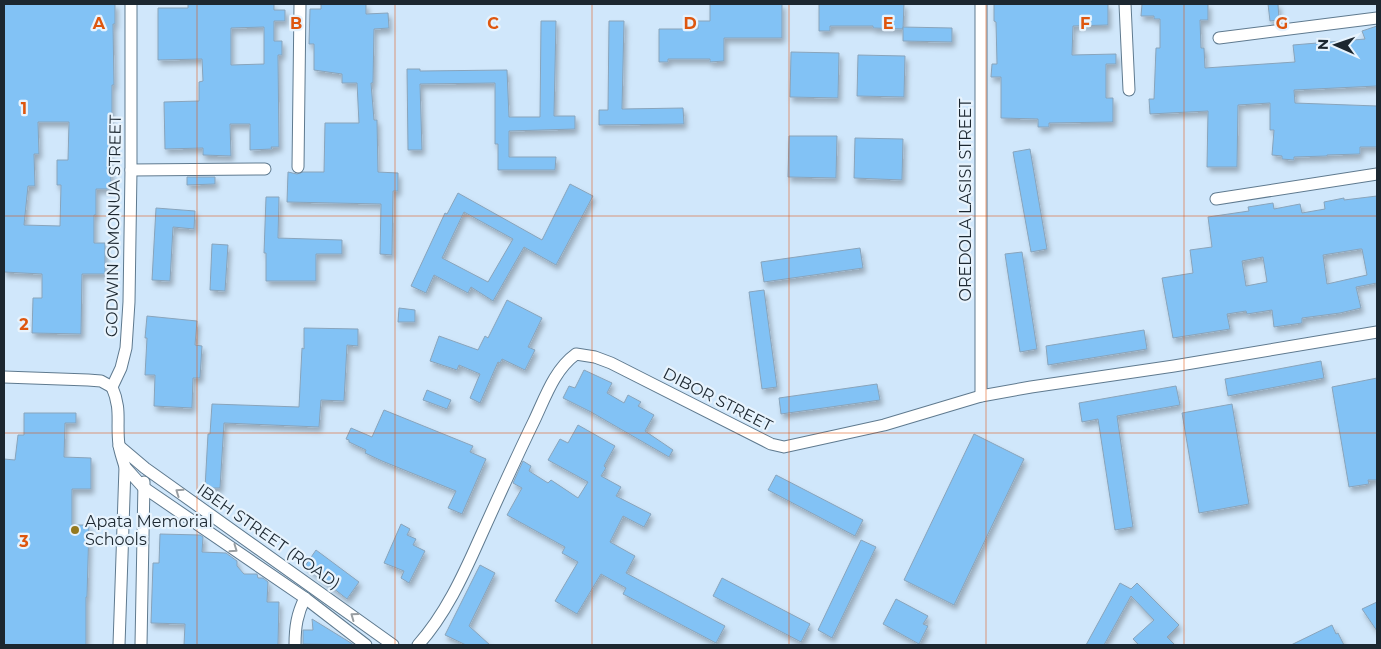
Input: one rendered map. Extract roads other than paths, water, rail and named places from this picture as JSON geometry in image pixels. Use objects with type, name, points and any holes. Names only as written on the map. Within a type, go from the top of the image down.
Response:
[{"type":"street","name":"GODWIN OMONUA STREET","points":[[112,386],[121,368],[126,348],[131,170],[131,4]]},
{"type":"street","points":[[298,168],[300,4]]},
{"type":"street","name":"OREDOLA LASISI STREET","points":[[981,4],[981,396]]},
{"type":"street","points":[[1125,4],[1129,90]]},
{"type":"street","points":[[1219,38],[1377,18]]},
{"type":"street","points":[[131,170],[265,169]]},
{"type":"street","points":[[1216,199],[1377,174]]},
{"type":"street","name":"DIBOR STREET","points":[[418,645],[426,636],[463,575],[556,375],[565,362],[576,354],[612,363],[771,444],[784,447],[884,425],[981,396],[1031,386],[1174,366],[1377,332]]},
{"type":"street","points":[[4,376],[101,381],[112,386],[120,411],[125,468],[119,645]]},
{"type":"street","name":"IBEH STREET (ROAD)","points":[[123,449],[145,468],[393,645]]},
{"type":"street","name":"IBEH STREET (ROAD)","points":[[125,468],[143,487],[305,598],[366,645]]},
{"type":"street","points":[[141,645],[143,487],[145,468]]},
{"type":"street","points":[[295,645],[298,611],[305,598]]},
{"type":"place","name":"Apata Memorial Schools","points":[[75,530]]}]
